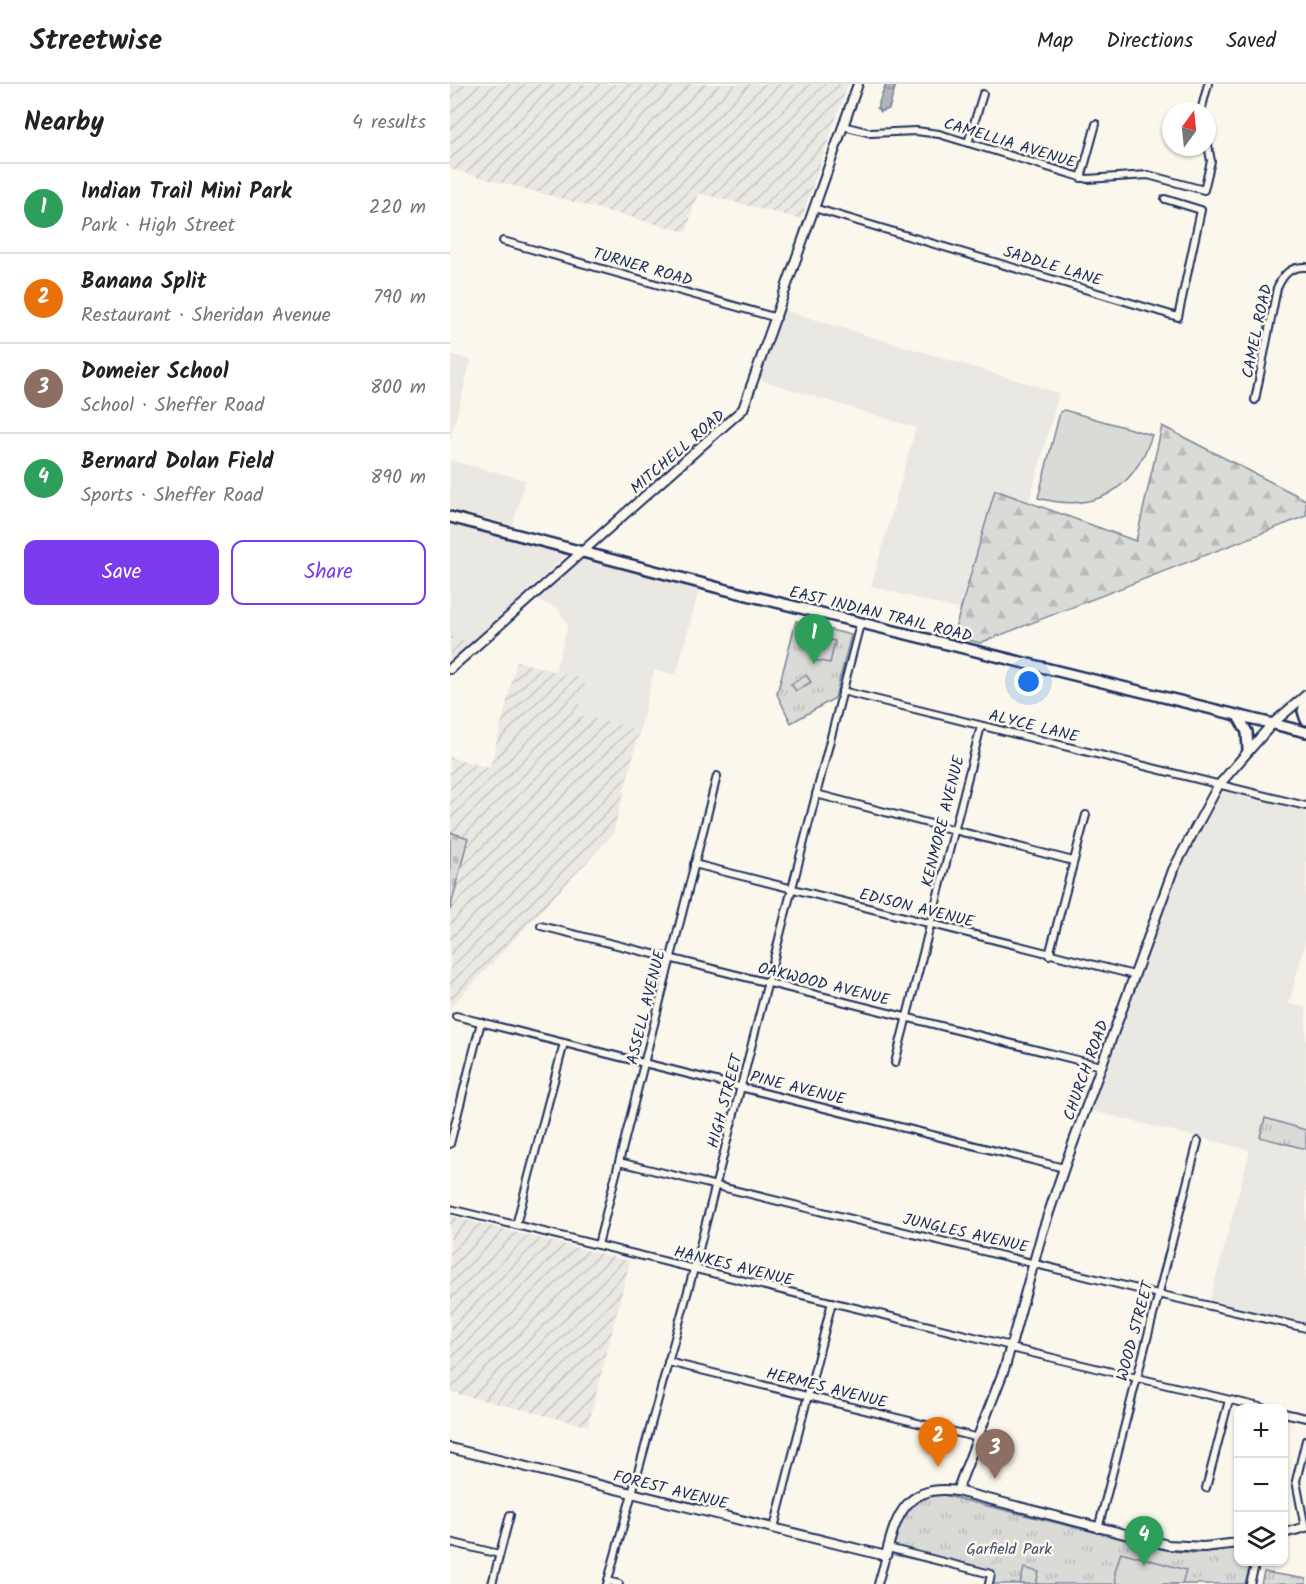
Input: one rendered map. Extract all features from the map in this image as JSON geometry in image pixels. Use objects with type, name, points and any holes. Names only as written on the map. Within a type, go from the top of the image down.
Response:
[{"type":"main road","name":"EAST INDIAN TRAIL ROAD","points":[[450,517],[860,624],[1306,732]]},
{"type":"main road","points":[[1306,701],[1303,711],[1306,720]]},
{"type":"main road","points":[[1238,716],[1247,733],[1248,750]]},
{"type":"street","name":"MITCHELL ROAD","points":[[450,669],[743,409],[858,84]]},
{"type":"street","points":[[1203,102],[1208,84]]},
{"type":"street","points":[[968,143],[983,94]]},
{"type":"street","points":[[1081,178],[1096,124]]},
{"type":"street","name":"CAMELLIA AVENUE","points":[[843,126],[871,133],[926,132],[1081,178],[1148,175],[1204,190],[1211,161],[1210,156]]},
{"type":"street","name":"SADDLE LANE","points":[[814,208],[1178,317],[1200,210],[1165,199]]},
{"type":"street","name":"TURNER ROAD","points":[[503,241],[777,318]]},
{"type":"street","name":"CAMEL ROAD","points":[[1256,400],[1277,288],[1290,270],[1306,267]]},
{"type":"street","name":"HIGH STREET","points":[[608,1583],[742,1087],[860,624]]},
{"type":"street","name":"ALYCE LANE","points":[[842,692],[1306,806]]},
{"type":"street","name":"CHURCH ROAD","points":[[957,1491],[979,1438],[1011,1347],[1064,1168],[1173,870],[1218,786],[1272,724],[1306,695]]},
{"type":"street","name":"KENMORE AVENUE","points":[[895,1063],[981,726]]},
{"type":"street","name":"ASSELL AVENUE","points":[[598,1245],[717,776]]},
{"type":"street","points":[[816,794],[1073,861]]},
{"type":"street","points":[[1049,954],[1086,815]]},
{"type":"street","name":"EDISON AVENUE","points":[[694,864],[1134,975]]},
{"type":"street","name":"OAKWOOD AVENUE","points":[[541,926],[1101,1066]]},
{"type":"street","name":"PINE AVENUE","points":[[456,1016],[1064,1168]]},
{"type":"street","points":[[450,1144],[481,1022]]},
{"type":"street","points":[[516,1225],[564,1042]]},
{"type":"street","name":"WOOD STREET","points":[[1098,1529],[1198,1141]]},
{"type":"street","name":"JUNGLES AVENUE","points":[[619,1162],[1306,1328]]},
{"type":"street","name":"HANKES AVENUE","points":[[450,1209],[1246,1404]]},
{"type":"street","points":[[774,1528],[832,1302]]},
{"type":"street","name":"HERMES AVENUE","points":[[668,1362],[979,1438]]},
{"type":"street","points":[[1206,1488],[1229,1400]]},
{"type":"street","points":[[1288,1414],[1306,1418]]},
{"type":"street","points":[[1288,1532],[1306,1528],[1296,1481],[1306,1440]]},
{"type":"street","name":"FOREST AVENUE","points":[[450,1448],[774,1528],[991,1574],[989,1584]]},
{"type":"street","points":[[878,1584],[896,1519],[911,1500],[931,1491],[957,1491],[1098,1529],[1179,1546],[1204,1547],[1234,1544]]},
{"type":"street","points":[[492,1584],[510,1515]]},
{"type":"street","points":[[450,1542],[499,1554]]},
{"type":"street","points":[[1250,1584],[1255,1566]]},
{"type":"street","points":[[608,1583],[619,1584]]},
{"type":"shaded area","points":[[450,84],[848,84],[801,219],[698,193],[686,232],[450,169]]},
{"type":"shaded area","points":[[783,310],[1059,393],[1029,502],[995,490],[960,610],[871,586],[916,428],[758,379]]},
{"type":"shaded area","points":[[450,354],[471,360],[450,441]]},
{"type":"shaded area","points":[[450,460],[525,480],[513,525],[450,509]]},
{"type":"shaded area","points":[[450,525],[567,554],[473,642],[450,636]]},
{"type":"shaded area","points":[[582,556],[700,586],[676,675],[654,670],[640,730],[577,714],[586,680],[555,672],[568,625],[558,608],[534,599]]},
{"type":"shaded area","points":[[450,636],[473,642],[450,664]]},
{"type":"shaded area","points":[[517,661],[586,680],[577,714],[640,730],[613,834],[450,1008],[450,910],[468,838],[450,832],[450,757],[490,768]]},
{"type":"shaded area","points":[[1219,788],[1306,809],[1306,939],[1289,1004],[1306,1008],[1306,1324],[1210,1300],[1250,1150],[1088,1110],[1175,872]]},
{"type":"shaded area","points":[[450,1216],[630,1261],[588,1426],[450,1392]]},
{"type":"green space","points":[[1064,410],[1152,435],[1134,471],[1109,493],[1077,502],[1058,502],[1038,498],[1060,412]]},
{"type":"green space","points":[[1162,426],[1306,500],[1306,516],[980,643],[953,636],[995,490],[1136,541]]},
{"type":"green space","points":[[796,621],[851,635],[835,698],[791,723],[777,694]]},
{"type":"green space","points":[[820,638],[835,641],[830,663],[815,660]]},
{"type":"green space","points":[[806,675],[811,682],[796,691],[791,684]]},
{"type":"green space","points":[[450,832],[468,838],[450,910]]},
{"type":"green space","points":[[1265,1118],[1306,1130],[1306,1149],[1260,1137]]},
{"type":"green space","name":"Garfield Park","points":[[939,1494],[1171,1551],[1196,1553],[1234,1548],[1234,1566],[1250,1566],[1245,1584],[985,1584],[987,1576],[890,1554],[896,1533],[905,1515],[918,1502]]},
{"type":"green space","points":[[1121,1552],[1186,1570],[1182,1584],[1116,1584],[1115,1572]]},
{"type":"green space","points":[[1024,1568],[1039,1572],[1036,1584],[1020,1584]]},
{"type":"green space","points":[[1264,1572],[1306,1579],[1306,1584],[1261,1584]]},
{"type":"water","points":[[886,84],[896,84],[889,109],[881,112],[877,108]]},
{"type":"place","name":"Indian Trail Mini Park","points":[[814,664]]},
{"type":"place","name":"Banana Split","points":[[938,1467]]},
{"type":"place","name":"Domeier School","points":[[995,1479]]},
{"type":"place","name":"Bernard Dolan Field","points":[[1144,1566]]}]
